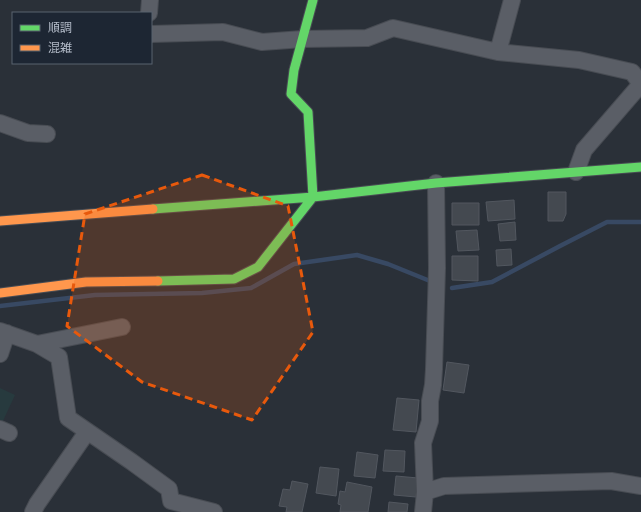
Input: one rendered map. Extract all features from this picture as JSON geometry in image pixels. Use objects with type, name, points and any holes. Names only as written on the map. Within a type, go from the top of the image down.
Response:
[{"type":"street","points":[[149,12],[150,0]]},
{"type":"street","points":[[0,293],[86,282],[234,279],[258,267],[313,197],[308,112],[291,94],[294,70],[313,0]]},
{"type":"street","points":[[498,52],[512,0]]},
{"type":"street","points":[[152,34],[224,32],[262,42],[303,39],[367,38],[393,28],[498,52],[579,60],[632,72],[641,84],[584,150],[576,172]]},
{"type":"street","points":[[0,123],[28,133],[47,134]]},
{"type":"street","points":[[0,221],[244,201],[313,197],[436,183],[641,167]]},
{"type":"street","points":[[422,512],[425,492],[423,443],[430,421],[430,401],[433,385],[437,268],[436,183]]},
{"type":"street","points":[[37,344],[122,327]]},
{"type":"street","points":[[0,354],[4,332],[37,344],[59,357],[68,418],[169,489],[171,506],[214,512]]},
{"type":"street","points":[[33,512],[87,432]]},
{"type":"street","points":[[425,492],[444,486],[500,484],[611,481],[641,486]]},
{"type":"highlighted area","points":[[202,175],[288,206],[313,332],[252,420],[142,382],[67,326],[85,214]]},
{"type":"green space","points":[[0,388],[15,395],[2,423],[0,422]]},
{"type":"building","points":[[548,192],[566,192],[566,214],[563,221],[548,221]]},
{"type":"building","points":[[514,200],[515,219],[488,221],[486,202]]},
{"type":"building","points":[[452,203],[479,203],[479,225],[452,225]]},
{"type":"building","points":[[515,222],[516,240],[500,241],[498,224]]},
{"type":"building","points":[[477,230],[479,250],[458,251],[456,231]]},
{"type":"building","points":[[511,249],[512,265],[497,266],[496,250]]},
{"type":"building","points":[[452,256],[478,256],[478,281],[452,280]]},
{"type":"building","points":[[447,362],[469,365],[464,393],[443,390]]},
{"type":"building","points":[[397,398],[419,400],[416,432],[393,430]]},
{"type":"building","points":[[385,450],[405,451],[404,472],[383,471]]},
{"type":"building","points":[[357,452],[378,455],[375,478],[354,476]]},
{"type":"building","points":[[320,467],[339,469],[336,496],[316,493]]},
{"type":"building","points":[[396,476],[418,478],[416,497],[394,495]]},
{"type":"building","points":[[292,481],[308,484],[302,512],[286,512],[287,507],[279,506],[283,489],[290,490]]},
{"type":"building","points":[[347,482],[372,487],[368,512],[340,512],[341,505],[338,504],[340,491],[345,492]]},
{"type":"building","points":[[389,502],[408,504],[407,512],[388,512]]},
{"type":"waterway","points":[[452,288],[492,282],[607,222],[641,222]]},
{"type":"waterway","points":[[0,306],[95,295],[202,293],[251,288],[294,264],[357,255],[388,264],[430,281]]},
{"type":"traffic: fast","points":[[158,281],[234,279],[258,267],[313,197],[308,112],[291,94],[294,70],[313,0]]},
{"type":"traffic: fast","points":[[153,209],[313,197],[436,183],[641,167]]},
{"type":"traffic: slow","points":[[0,221],[153,209]]},
{"type":"traffic: slow","points":[[0,293],[86,282],[158,281]]}]
